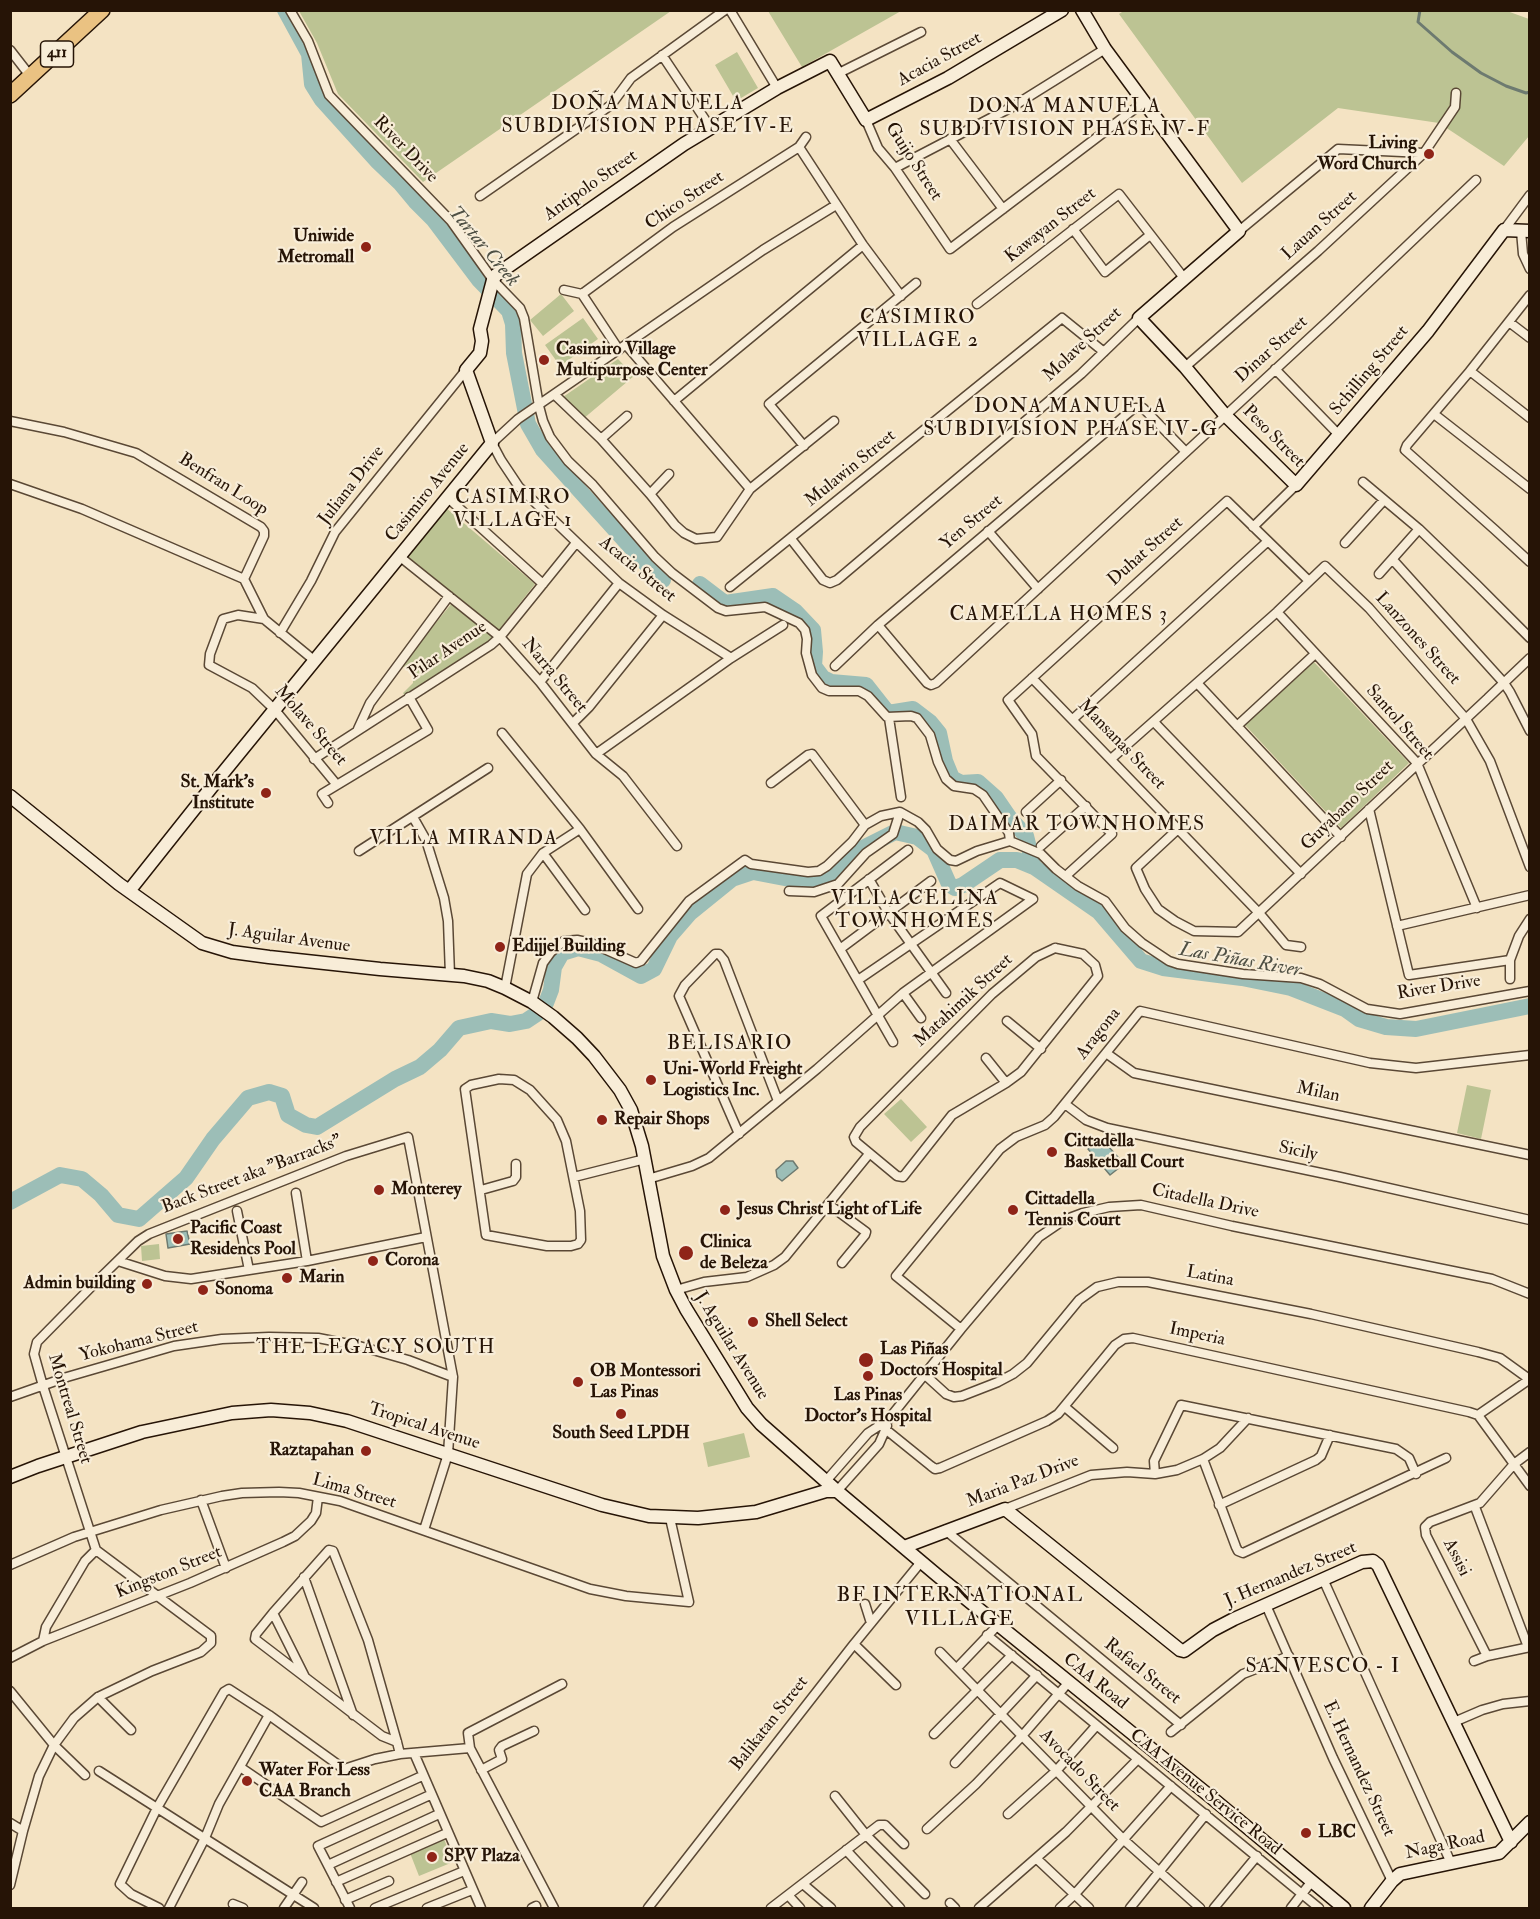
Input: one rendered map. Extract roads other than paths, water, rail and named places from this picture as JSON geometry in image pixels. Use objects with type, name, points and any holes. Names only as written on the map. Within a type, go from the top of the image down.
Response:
[{"type":"highway","name":"411","points":[[10,95],[32,78],[102,10]]},
{"type":"street","name":"River Drive","points":[[290,10],[308,41],[329,95],[451,221],[492,283],[520,308],[524,318],[535,408],[550,436],[568,461],[593,485],[646,548],[672,573],[718,608],[726,611],[765,608],[799,623],[805,630],[806,654],[812,675],[817,683],[830,692],[854,690],[864,693],[881,713],[889,718]]},
{"type":"street","points":[[480,196],[612,105],[631,78],[725,10]]},
{"type":"street","points":[[730,10],[777,88]]},
{"type":"street","name":"Acacia Street","points":[[866,120],[948,78],[1062,10]]},
{"type":"street","points":[[1082,10],[1105,49],[1239,231]]},
{"type":"street","points":[[837,74],[921,32]]},
{"type":"street","points":[[895,168],[1012,107],[1105,49]]},
{"type":"street","points":[[10,50],[32,78]]},
{"type":"street","points":[[662,55],[710,127]]},
{"type":"street","name":"Antipolo Street","points":[[492,283],[496,275],[710,127],[777,88],[830,61]]},
{"type":"street","name":"Guijo Street","points":[[830,61],[866,120],[878,148],[895,168],[950,249],[1003,209]]},
{"type":"street","name":"Lauan Street","points":[[1185,367],[1318,251],[1424,153],[1455,106],[1456,93]]},
{"type":"street","points":[[950,139],[1003,209],[1145,101]]},
{"type":"street","name":"Chico Street","points":[[582,294],[673,227],[798,147],[806,137]]},
{"type":"street","points":[[798,147],[863,245],[901,296]]},
{"type":"street","name":"Molave Street","points":[[791,540],[824,580],[830,582],[837,580],[1081,374],[1184,278],[1338,149],[1424,153]]},
{"type":"street","name":"Dinar Street","points":[[878,625],[927,683],[931,685],[936,682],[1330,319],[1476,180]]},
{"type":"street","name":"Kawayan Street","points":[[977,304],[1119,194],[1184,278]]},
{"type":"street","points":[[1504,231],[1530,195]]},
{"type":"street","name":"Casimiro Avenue","points":[[129,891],[492,442],[518,419],[763,250],[836,205]]},
{"type":"street","points":[[1073,229],[1105,273],[1150,235]]},
{"type":"street","points":[[1504,231],[1525,231],[1523,254],[1530,269]]},
{"type":"street","name":"Schilling Street","points":[[1253,527],[1296,485],[1340,436],[1428,331],[1504,231]]},
{"type":"street","points":[[674,401],[863,245]]},
{"type":"street","points":[[466,370],[480,352],[482,342],[480,329],[492,283]]},
{"type":"street","points":[[804,446],[769,404],[916,284]]},
{"type":"street","points":[[564,290],[582,294],[623,347],[674,401],[750,489]]},
{"type":"street","points":[[1530,295],[1405,450],[1530,562]]},
{"type":"street","name":"Mulawin Street","points":[[730,587],[791,540],[1062,318],[1104,352]]},
{"type":"street","name":"Peso Street","points":[[1139,318],[1185,367],[1225,415],[1296,485]]},
{"type":"street","points":[[1509,322],[1530,338]]},
{"type":"street","points":[[1275,369],[1340,436]]},
{"type":"street","name":"Acacia Street","points":[[466,370],[492,442],[519,487],[619,583],[663,615],[731,658]]},
{"type":"street","name":"Juliana Drive","points":[[280,633],[311,581],[335,532],[466,370]]},
{"type":"street","points":[[1470,371],[1530,418]]},
{"type":"street","points":[[555,395],[601,439],[675,525],[684,534],[696,539],[717,537],[750,489],[834,421]]},
{"type":"street","name":"Yen Street","points":[[835,666],[878,625],[1134,408],[1139,406],[1143,408],[1186,452]]},
{"type":"street","points":[[1434,414],[1530,489]]},
{"type":"street","points":[[601,439],[627,416]]},
{"type":"street","name":"Benfran Loop","points":[[10,421],[64,432],[136,453],[261,527],[264,536],[244,579]]},
{"type":"street","points":[[650,494],[669,474]]},
{"type":"street","points":[[1363,482],[1419,529],[1530,638]]},
{"type":"street","points":[[10,484],[82,509],[244,579],[264,620],[315,661]]},
{"type":"street","points":[[448,498],[543,584]]},
{"type":"street","points":[[1346,543],[1384,500]]},
{"type":"street","name":"Duhat Street","points":[[1061,780],[1036,756],[1032,734],[1008,700],[1227,501],[1253,527]]},
{"type":"street","points":[[1111,759],[1309,582],[1253,527]]},
{"type":"street","points":[[1380,574],[1419,529]]},
{"type":"street","points":[[988,531],[1038,589]]},
{"type":"street","points":[[1073,720],[1268,541]]},
{"type":"street","name":"Pilar Avenue","points":[[314,759],[491,645],[576,543]]},
{"type":"street","name":"Narra Street","points":[[399,556],[500,637],[540,681],[596,754],[623,776],[677,846]]},
{"type":"street","points":[[1393,560],[1504,683],[1529,730]]},
{"type":"street","name":"Lanzones Street","points":[[1309,582],[1325,566],[1369,608],[1466,719],[1490,761],[1530,867]]},
{"type":"street","points":[[540,681],[619,583]]},
{"type":"street","points":[[358,730],[370,704],[449,596]]},
{"type":"street","name":"Santol Street","points":[[1277,612],[1417,763],[1477,908]]},
{"type":"street","name":"Molave Street","points":[[264,620],[238,615],[223,619],[208,661],[212,667],[252,688],[275,710],[337,785]]},
{"type":"street","points":[[573,723],[589,707],[663,615]]},
{"type":"street","points":[[596,754],[731,658],[783,625]]},
{"type":"street","points":[[1237,726],[1315,654]]},
{"type":"street","name":"Guyabano Street","points":[[1178,829],[1136,868],[1145,889],[1158,909],[1194,931],[1239,932],[1530,658]]},
{"type":"street","name":"Mansanas Street","points":[[1032,678],[1260,914],[1286,945],[1301,947]]},
{"type":"street","points":[[1197,683],[1341,837]]},
{"type":"street","points":[[328,803],[322,794],[428,730],[409,697]]},
{"type":"street","points":[[534,1003],[543,963],[551,952],[564,941],[578,940],[591,943],[636,963],[645,957],[689,901],[745,860],[751,864],[808,872],[819,871],[852,842],[866,825],[881,816],[899,815],[918,822],[926,830],[937,849],[950,860],[956,861],[977,851],[1012,842],[1009,833],[983,795],[974,789],[954,786],[946,779],[930,735],[922,724],[911,716],[889,718],[901,797]]},
{"type":"street","points":[[1154,722],[1301,874]]},
{"type":"street","points":[[502,733],[580,829],[638,909]]},
{"type":"street","points":[[771,783],[808,754],[812,754],[866,825]]},
{"type":"street","points":[[359,851],[488,768]]},
{"type":"street","points":[[1026,812],[1061,780],[1112,834],[1069,873]]},
{"type":"street","name":"J. Aguilar Avenue","points":[[10,796],[129,891],[201,943],[232,952],[369,968],[464,976],[488,981],[534,1003],[551,1016],[588,1050],[620,1090],[631,1110],[645,1159],[663,1256],[676,1290],[704,1340],[747,1408],[761,1424],[830,1488]]},
{"type":"street","points":[[1041,850],[1086,806]]},
{"type":"street","points":[[1370,809],[1409,975],[1510,960]]},
{"type":"street","points":[[789,891],[814,892],[838,884],[866,853],[893,834],[899,815]]},
{"type":"street","points":[[413,817],[426,840],[444,898],[448,921],[450,975]]},
{"type":"street","points":[[505,988],[527,874],[543,853],[580,829]]},
{"type":"street","name":"River Drive","points":[[1012,842],[1041,850],[1056,869],[1078,886],[1105,901],[1125,928],[1142,944],[1178,964],[1243,974],[1301,978],[1320,984],[1367,1009],[1400,1014],[1530,991]]},
{"type":"street","points":[[893,1042],[821,916],[908,850]]},
{"type":"street","points":[[543,853],[585,910]]},
{"type":"street","points":[[869,879],[888,912],[946,993]]},
{"type":"street","points":[[840,949],[931,881]]},
{"type":"street","points":[[648,1179],[701,1162],[739,1134],[903,993],[1033,899],[1000,883],[858,980]]},
{"type":"street","points":[[1397,926],[1530,895]]},
{"type":"street","points":[[1510,980],[1510,960],[1519,936],[1530,919]]},
{"type":"street","name":"Matahimik Street","points":[[1055,948],[1083,954],[1095,965],[1098,976],[1041,1049],[1021,1072],[1006,1083],[952,1115],[903,1177],[897,1176],[869,1154],[856,1142],[854,1137],[856,1132],[1016,972],[1055,948]]},
{"type":"street","points":[[739,1134],[679,996],[685,985],[711,956],[719,954],[724,960],[778,1101]]},
{"type":"street","points":[[903,993],[921,1018]]},
{"type":"street","name":"Aragona","points":[[961,1329],[896,1276],[1000,1149],[1016,1137],[1045,1125],[1065,1104],[1140,1011],[1370,1063],[1404,1067],[1416,1068],[1530,1055]]},
{"type":"street","points":[[1007,1020],[1041,1049]]},
{"type":"street","name":"Milan","points":[[1106,1053],[1134,1073],[1530,1155]]},
{"type":"street","points":[[986,1058],[1006,1083]]},
{"type":"street","points":[[508,1079],[530,1090],[557,1120],[566,1141],[574,1177],[582,1227],[581,1240],[578,1244],[547,1246],[486,1235],[465,1089],[471,1085],[508,1079]]},
{"type":"street","name":"Sicily","points":[[1065,1104],[1086,1120],[1107,1128],[1530,1220]]},
{"type":"street","name":"Back Street aka \"Barracks\"","points":[[118,1262],[138,1241],[163,1227],[346,1156],[408,1137],[426,1237]]},
{"type":"street","points":[[676,1290],[704,1282],[747,1277],[768,1269],[785,1257],[869,1154]]},
{"type":"street","points":[[574,1177],[645,1159]]},
{"type":"street","points":[[481,1190],[513,1181],[516,1177],[516,1164]]},
{"type":"street","points":[[296,1193],[307,1261]]},
{"type":"street","points":[[828,1204],[866,1232],[842,1263]]},
{"type":"street","name":"Citadella Drive","points":[[830,1488],[867,1458],[879,1444],[882,1427],[1039,1237],[1073,1216],[1109,1207],[1142,1205],[1492,1279],[1530,1294]]},
{"type":"street","points":[[237,1211],[249,1270]]},
{"type":"street","points":[[118,1262],[177,1279],[307,1261],[426,1237],[453,1377],[448,1454],[424,1530]]},
{"type":"street","name":"Montreal Street","points":[[96,1551],[34,1354],[37,1342],[118,1262]]},
{"type":"street","name":"Latina","points":[[924,1374],[946,1394],[954,1397],[998,1382],[1014,1374],[1027,1363],[1070,1308],[1097,1287],[1118,1282],[1148,1282],[1311,1314],[1478,1352],[1500,1358],[1529,1379]]},
{"type":"street","name":"Yokohama Street","points":[[10,1397],[174,1346],[222,1339],[318,1338],[360,1346],[408,1360],[453,1377]]},
{"type":"street","name":"Imperia","points":[[882,1427],[935,1469],[940,1468],[1047,1421],[1065,1407],[1115,1345],[1124,1339],[1134,1338],[1478,1415]]},
{"type":"street","points":[[1529,1379],[1478,1415],[1530,1486]]},
{"type":"street","points":[[1155,1474],[1154,1461],[1181,1405],[1396,1449],[1409,1458],[1416,1474]]},
{"type":"street","points":[[1065,1407],[1113,1448]]},
{"type":"street","name":"Tropical Avenue","points":[[10,1477],[142,1432],[232,1413],[271,1410],[310,1413],[346,1421],[602,1505],[649,1516],[717,1517],[756,1512],[830,1488]]},
{"type":"street","name":"Maria Paz Drive","points":[[904,1547],[1091,1475],[1127,1472],[1155,1474],[1177,1470],[1203,1459],[1220,1448],[1248,1418]]},
{"type":"street","points":[[830,1488],[868,1433],[882,1427]]},
{"type":"street","points":[[1220,1504],[1316,1461],[1321,1456],[1330,1436]]},
{"type":"street","points":[[856,1448],[867,1458]]},
{"type":"street","name":"Assisi","points":[[1487,1656],[1425,1532],[1428,1523],[1475,1507],[1514,1464],[1530,1452]]},
{"type":"street","points":[[1203,1459],[1238,1551],[1243,1553],[1446,1458]]},
{"type":"street","name":"CAA Road","points":[[830,1488],[1344,1908]]},
{"type":"street","name":"Lima Street","points":[[10,1565],[45,1548],[90,1531],[201,1500],[251,1492],[279,1492],[339,1502],[590,1589],[626,1596],[689,1602],[670,1518]]},
{"type":"street","name":"Kingston Street","points":[[10,1658],[43,1641],[226,1568],[283,1542],[304,1529],[316,1513],[318,1497]]},
{"type":"street","points":[[201,1500],[226,1568]]},
{"type":"street","points":[[1474,1661],[1529,1647],[1475,1507]]},
{"type":"street","name":"J. Hernandez Street","points":[[1005,1509],[1180,1650],[1188,1650],[1213,1630],[1323,1579],[1362,1562],[1377,1563],[1511,1842]]},
{"type":"street","name":"Rafael Street","points":[[945,1530],[1180,1725]]},
{"type":"street","points":[[397,1742],[382,1736],[353,1715],[255,1639],[256,1634],[273,1613],[329,1550],[333,1551],[368,1640],[397,1742],[400,1754]]},
{"type":"street","points":[[10,1885],[22,1831],[39,1776],[54,1745],[74,1718],[98,1697],[152,1671],[201,1653],[211,1643],[210,1636],[96,1551],[85,1561],[46,1627],[43,1641]]},
{"type":"street","name":"Balikatan Street","points":[[648,1908],[854,1644],[921,1562]]},
{"type":"street","points":[[304,1577],[353,1715]]},
{"type":"street","points":[[1323,1579],[1451,1863]]},
{"type":"street","points":[[865,1604],[871,1623]]},
{"type":"street","name":"E. Hernandez Street","points":[[1266,1605],[1329,1748],[1392,1881]]},
{"type":"street","points":[[273,1613],[306,1679]]},
{"type":"street","points":[[957,1668],[998,1626]]},
{"type":"street","name":"CAA Avenue Service Road","points":[[987,1635],[1319,1908]]},
{"type":"street","points":[[854,1644],[896,1686]]},
{"type":"street","name":"Avocado Street","points":[[940,1652],[1124,1840],[1200,1908]]},
{"type":"street","points":[[934,1734],[1012,1655]]},
{"type":"street","points":[[1171,1732],[1243,1674],[1288,1656]]},
{"type":"street","points":[[955,1763],[1037,1675]]},
{"type":"street","points":[[927,1829],[976,1784],[1068,1683]]},
{"type":"street","points":[[554,1908],[470,1748],[468,1733],[562,1684]]},
{"type":"street","points":[[159,1908],[131,1894],[120,1884],[157,1808],[225,1692],[229,1689],[344,1768],[400,1754],[470,1748]]},
{"type":"street","points":[[10,1691],[54,1745],[84,1775]]},
{"type":"street","points":[[98,1697],[131,1730]]},
{"type":"street","points":[[1454,1722],[1491,1707],[1530,1701]]},
{"type":"street","points":[[169,1908],[205,1838],[219,1804],[269,1715]]},
{"type":"street","points":[[1008,1814],[1056,1771],[1096,1725]]},
{"type":"street","points":[[481,1770],[502,1759],[499,1750],[502,1746],[534,1731]]},
{"type":"street","points":[[414,1754],[480,1908]]},
{"type":"street","points":[[979,1908],[1037,1859],[1138,1759]]},
{"type":"street","points":[[240,1767],[321,1822],[422,1776]]},
{"type":"street","points":[[99,1771],[314,1908]]},
{"type":"street","points":[[1060,1908],[1171,1786]]},
{"type":"street","points":[[350,1908],[318,1846],[430,1795]]},
{"type":"street","points":[[835,1796],[866,1835],[925,1894]]},
{"type":"street","points":[[328,1864],[439,1814]]},
{"type":"street","points":[[1130,1908],[1160,1874],[1206,1814]]},
{"type":"street","name":"Naga Road","points":[[1371,1908],[1392,1881],[1406,1872],[1499,1853],[1530,1822]]},
{"type":"street","points":[[10,1823],[22,1831]]},
{"type":"street","points":[[771,1908],[879,1825],[885,1825],[904,1844]]},
{"type":"street","points":[[336,1882],[447,1833]]},
{"type":"street","points":[[846,1850],[900,1908]]},
{"type":"street","points":[[1214,1908],[1257,1856]]},
{"type":"street","points":[[1037,1859],[1089,1908]]},
{"type":"street","points":[[375,1908],[464,1871]]},
{"type":"street","points":[[345,1900],[389,1881]]},
{"type":"street","points":[[1291,1908],[1312,1881]]},
{"type":"street","points":[[284,1908],[302,1882]]},
{"type":"street","points":[[803,1884],[831,1908]]},
{"type":"street","points":[[427,1908],[472,1890]]},
{"type":"street","points":[[788,1896],[800,1908]]},
{"type":"street","points":[[233,1904],[243,1908]]},
{"type":"water","points":[[1101,1138],[1124,1164],[1110,1175],[1088,1149]]},
{"type":"water","points":[[786,1161],[793,1161],[798,1168],[782,1181],[777,1177],[776,1170]]},
{"type":"water","name":"Pacific Coast Residencs Pool","points":[[187,1231],[190,1244],[168,1248],[166,1234]]},
{"type":"waterway","name":"Tartar Creek","points":[[285,10],[309,54],[312,84],[322,100],[433,219],[479,280],[509,311],[513,324],[514,353],[528,424],[543,450],[663,580]]},
{"type":"waterway","points":[[1420,10],[1418,22],[1452,52],[1481,73],[1506,86],[1526,93],[1530,92]]},
{"type":"waterway","name":"Tartar Creek","points":[[700,584],[725,603],[773,596],[795,611],[813,630],[814,666],[823,678],[831,682],[866,685],[888,713],[913,709],[930,722],[939,733],[945,761],[952,778],[961,783],[978,782],[996,798],[1026,836],[1033,864]]},
{"type":"waterway","name":"Las Piñas River","points":[[10,1202],[60,1175],[82,1179],[101,1195],[118,1215],[139,1219],[186,1178],[213,1139],[248,1098],[269,1092],[282,1096],[288,1115],[306,1125],[317,1127],[395,1079],[420,1067],[440,1050],[459,1028],[491,1021],[510,1024],[526,1021],[538,1013],[546,1003],[551,990],[554,967],[562,953],[578,948],[601,954],[641,976],[654,969],[670,936],[690,913],[732,879],[753,872],[800,881],[818,881],[830,874],[845,857],[895,832],[917,837],[934,850],[949,884],[955,888],[1000,860],[1017,860],[1034,867],[1099,912],[1141,961],[1163,968],[1242,978],[1291,988],[1345,1009],[1359,1019],[1386,1027],[1416,1029],[1530,1006]]},
{"type":"place","name":"Living Word Church","points":[[1429,154]]},
{"type":"place","name":"Uniwide Metromall","points":[[366,247]]},
{"type":"place","name":"Casimiro Village Multipurpose Center","points":[[544,360]]},
{"type":"place","name":"St. Mark's Institute","points":[[266,793]]},
{"type":"place","name":"Edijjel Building","points":[[500,947]]},
{"type":"place","name":"Uni-World Freight Logistics Inc.","points":[[651,1080]]},
{"type":"place","name":"Repair Shops","points":[[602,1120]]},
{"type":"place","name":"Cittadella Basketball Court","points":[[1052,1152]]},
{"type":"place","name":"Monterey","points":[[379,1190]]},
{"type":"place","name":"Jesus Christ Light of Life","points":[[725,1210]]},
{"type":"place","name":"Cittadella Tennis Court","points":[[1013,1210]]},
{"type":"place","name":"Pacific Coast Residencs Pool","points":[[178,1239]]},
{"type":"place","name":"Clinica de Beleza","points":[[686,1253]]},
{"type":"place","name":"Corona","points":[[373,1261]]},
{"type":"place","name":"Marin","points":[[287,1278]]},
{"type":"place","name":"Admin building","points":[[147,1284]]},
{"type":"place","name":"Sonoma","points":[[203,1290]]},
{"type":"place","name":"Shell Select","points":[[753,1322]]},
{"type":"place","name":"Las Piñas Doctors Hospital","points":[[866,1360]]},
{"type":"place","name":"Las Pinas Doctor's Hospital","points":[[868,1376]]},
{"type":"place","name":"OB Montessori Las Pinas","points":[[578,1382]]},
{"type":"place","name":"South Seed LPDH","points":[[621,1414]]},
{"type":"place","name":"Raztapahan","points":[[366,1451]]},
{"type":"place","name":"Water For Less CAA Branch","points":[[247,1781]]},
{"type":"place","name":"LBC","points":[[1306,1833]]},
{"type":"place","name":"SPV Plaza","points":[[432,1857]]},
{"type":"district","name":"DOÑA MANUELA SUBDIVISION PHASE IV-E","points":[[648,116]]},
{"type":"district","name":"DONA MANUELA SUBDIVISION PHASE IV-F","points":[[1065,120]]},
{"type":"district","name":"CASIMIRO VILLAGE 2","points":[[918,330]]},
{"type":"district","name":"DONA MANUELA SUBDIVISION PHASE IV-G","points":[[1071,420]]},
{"type":"district","name":"CASIMIRO VILLAGE 1","points":[[513,510]]},
{"type":"district","name":"CAMELLA HOMES 3","points":[[1059,616]]},
{"type":"district","name":"DAIMAR TOWNHOMES","points":[[1077,826]]},
{"type":"district","name":"VILLA MIRANDA","points":[[464,840]]},
{"type":"district","name":"VILLA CELINA TOWNHOMES","points":[[915,912]]},
{"type":"district","name":"BELISARIO","points":[[730,1045]]},
{"type":"district","name":"THE LEGACY SOUTH","points":[[376,1349]]},
{"type":"district","name":"BF INTERNATIONAL VILLAGE","points":[[960,1608]]},
{"type":"district","name":"SANVESCO - I","points":[[1323,1668]]}]
